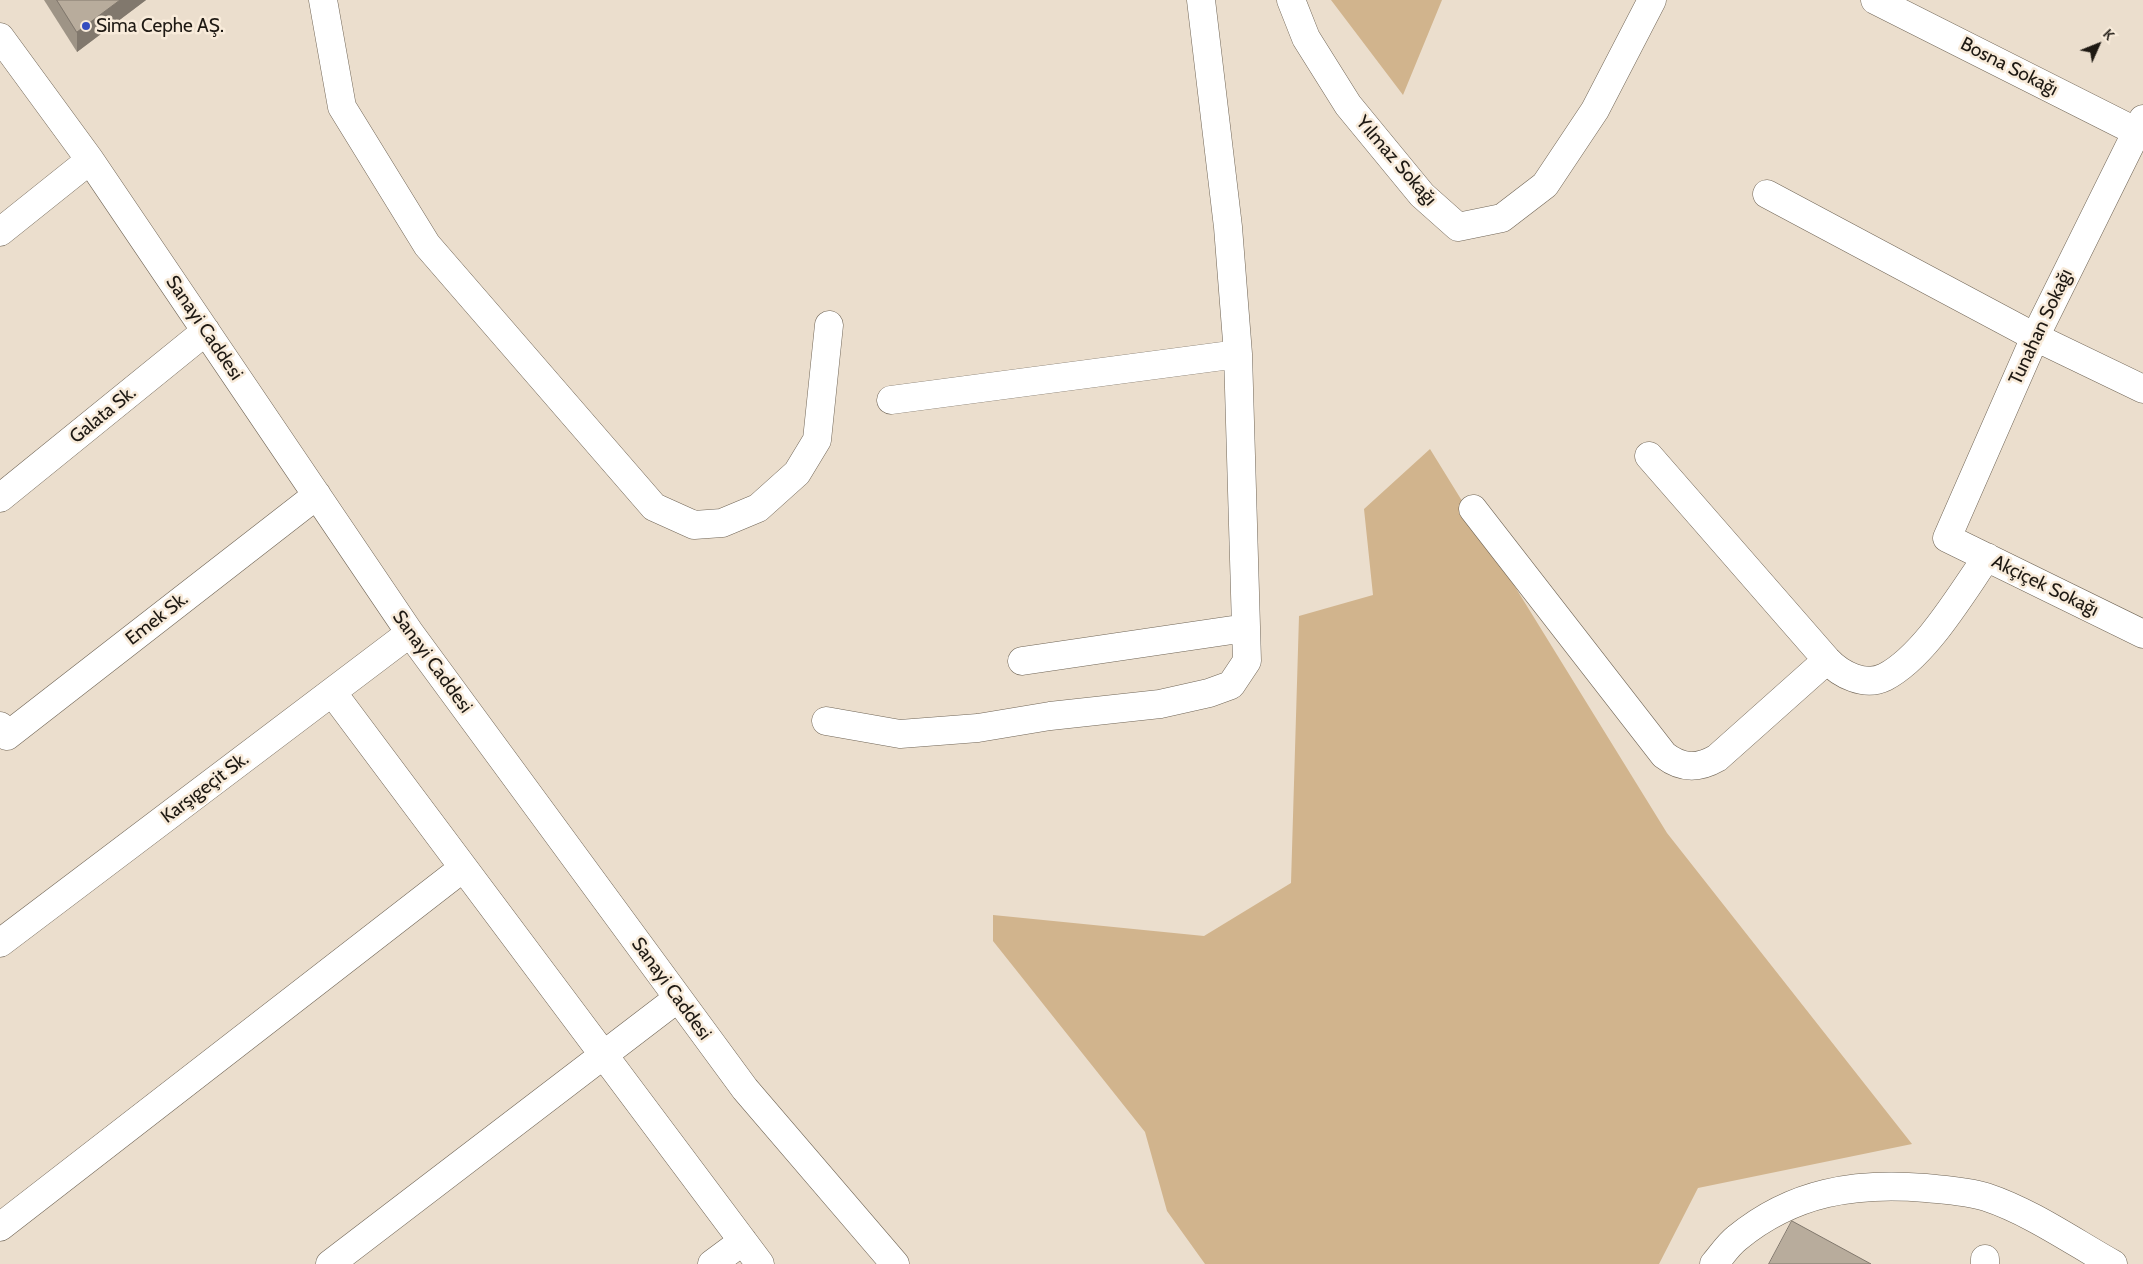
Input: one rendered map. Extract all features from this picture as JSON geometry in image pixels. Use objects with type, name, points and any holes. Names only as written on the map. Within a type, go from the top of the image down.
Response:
[{"type":"street","points":[[324,0],[342,107],[427,245],[654,508],[694,525],[722,523],[758,508],[797,473],[817,440],[829,325]]},
{"type":"street","points":[[826,721],[900,734],[978,728],[1050,716],[1160,704],[1209,694],[1232,685],[1247,662],[1238,354],[1228,227],[1201,0]]},
{"type":"street","name":"Yılmaz Sokağı","points":[[1292,0],[1306,38],[1348,105],[1422,195],[1458,227],[1502,218],[1545,185],[1594,110],[1652,0]]},
{"type":"street","name":"Bosna Sokağı","points":[[1875,0],[2141,128]]},
{"type":"street","name":"Sanayi Caddesi","points":[[0,37],[90,160],[410,633],[745,1089],[896,1264]]},
{"type":"street","name":"Tunahan Sokağı","points":[[1947,538],[2035,337],[2141,128]]},
{"type":"street","points":[[0,232],[90,160]]},
{"type":"street","points":[[1767,194],[2035,337],[2143,389]]},
{"type":"street","name":"Galata Sk.","points":[[0,498],[206,331]]},
{"type":"street","points":[[891,400],[1238,354]]},
{"type":"street","points":[[1648,456],[1826,660],[1843,674],[1855,679],[1870,680],[1884,678],[1907,662],[1936,629],[1987,557]]},
{"type":"street","name":"Emek Sk.","points":[[0,726],[8,736],[317,495]]},
{"type":"street","points":[[1473,509],[1664,755],[1672,761],[1692,767],[1706,765],[1718,758],[1826,660]]},
{"type":"street","name":"Akçiçek Sokağı","points":[[1947,538],[2143,634]]},
{"type":"street","points":[[1022,661],[1246,628]]},
{"type":"street","name":"Karşıgeçit Sk.","points":[[0,943],[410,633]]},
{"type":"street","points":[[332,692],[760,1264]]},
{"type":"street","points":[[0,1227],[463,868]]},
{"type":"street","points":[[330,1264],[678,998]]},
{"type":"street","points":[[1714,1264],[1735,1240],[1770,1214],[1815,1195],[1859,1187],[1900,1186],[1949,1190],[1984,1196],[2021,1211],[2113,1264]]},
{"type":"street","points":[[712,1264],[742,1241]]},
{"type":"shaded area","points":[[1331,0],[1442,0],[1403,95]]},
{"type":"shaded area","points":[[1430,449],[1667,833],[1912,1144],[1698,1188],[1659,1264],[1205,1264],[1167,1211],[1145,1132],[993,941],[993,915],[1204,936],[1291,883],[1299,616],[1373,595],[1364,509]]},
{"type":"building","points":[[57,0],[120,0],[77,32]]},
{"type":"building","points":[[1792,1221],[1871,1264],[1769,1264]]},
{"type":"place","name":"Sima Cephe AŞ.","points":[[86,26]]}]
